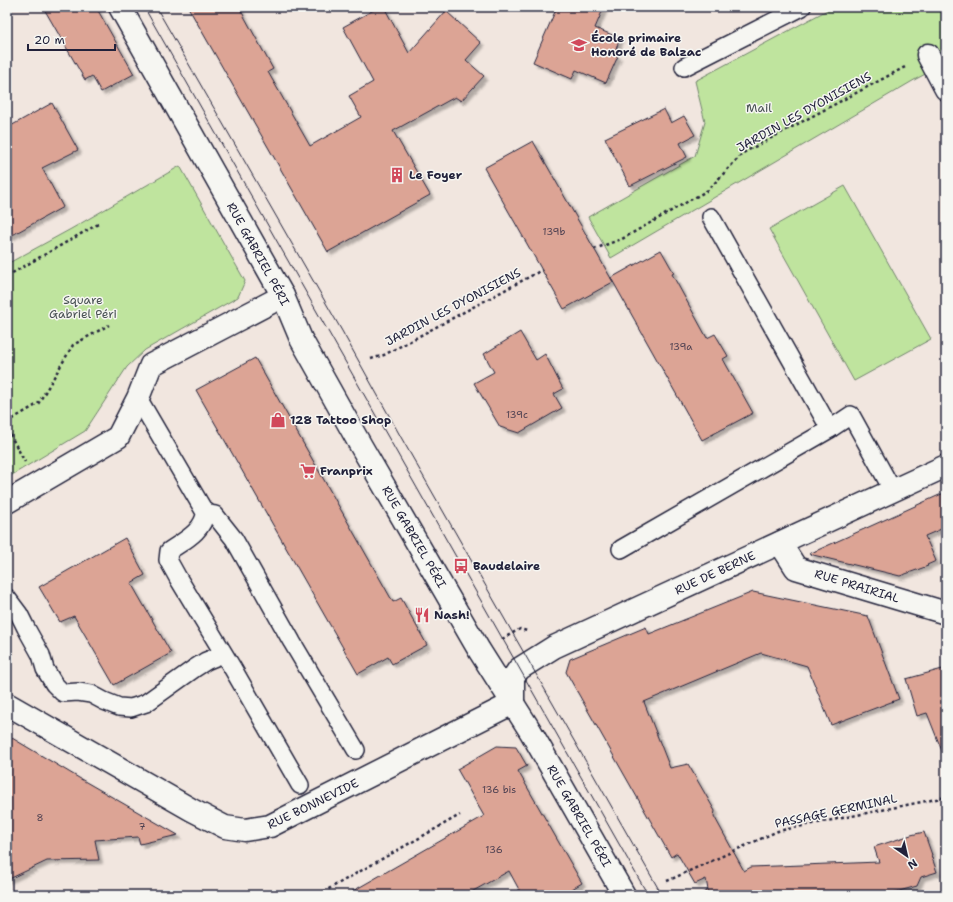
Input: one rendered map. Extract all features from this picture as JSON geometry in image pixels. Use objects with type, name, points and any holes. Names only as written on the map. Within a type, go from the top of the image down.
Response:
[{"type":"street","name":"RUE GABRIEL PÉRI","points":[[120,7],[283,296],[301,339],[357,440],[479,650],[531,732],[624,895]]},
{"type":"street","points":[[928,55],[946,89]]},
{"type":"street","points":[[7,502],[118,437],[138,398],[151,365],[283,296]]},
{"type":"street","name":"RUE DE BERNE","points":[[513,703],[513,678],[519,669],[554,647],[946,466]]},
{"type":"street","name":"RUE PRAIRIAL","points":[[780,543],[796,568],[946,613]]},
{"type":"street","name":"RUE BONNEVIDE","points":[[7,704],[192,810],[225,827],[245,830],[270,826],[513,703]]},
{"type":"lane","points":[[684,68],[802,7]]},
{"type":"lane","points":[[710,217],[830,429]]},
{"type":"lane","points":[[138,398],[203,509],[208,514],[215,515],[234,539],[292,642],[356,750]]},
{"type":"lane","points":[[621,549],[830,429],[850,415],[893,491]]},
{"type":"lane","points":[[206,511],[205,518],[198,530],[169,551],[168,560],[300,785]]},
{"type":"lane","points":[[7,598],[19,614],[42,655],[45,669],[54,684],[63,693],[78,692],[91,694],[120,707],[131,708],[146,703],[206,661],[223,654]]},
{"type":"path","name":"JARDIN LES DYONISIENS","points":[[594,249],[622,239],[708,190],[743,153],[928,55]]},
{"type":"path","points":[[7,276],[100,223]]},
{"type":"path","name":"JARDIN LES DYONISIENS","points":[[372,360],[542,270]]},
{"type":"path","points":[[7,422],[38,404],[73,345],[109,325]]},
{"type":"path","points":[[7,429],[27,466]]},
{"type":"path","name":"PASSAGE GERMINAL","points":[[667,880],[778,831],[946,797]]},
{"type":"path","points":[[318,895],[460,815]]},
{"type":"green space","name":"Mail","points":[[833,7],[946,7],[946,63],[916,79],[611,258],[588,217],[695,156],[705,122],[695,81]]},
{"type":"green space","name":"Square Gabriel Péri","points":[[180,166],[245,281],[238,297],[145,350],[127,367],[85,431],[7,478],[7,264]]},
{"type":"green space","points":[[845,186],[931,339],[854,381],[769,229]]},
{"type":"building","points":[[43,7],[96,7],[134,74],[101,92],[92,76],[85,80]]},
{"type":"building","points":[[188,7],[239,7],[273,69],[268,72],[310,146],[361,117],[349,96],[373,82],[343,27],[379,7],[384,7],[409,53],[446,11],[481,43],[466,60],[484,76],[461,101],[455,97],[393,131],[430,195],[328,252]]},
{"type":"building","name":"École primaire Honoré de Balzac","points":[[557,7],[604,7],[595,28],[620,38],[614,55],[618,56],[606,83],[576,70],[572,79],[533,62]]},
{"type":"building","points":[[52,103],[78,150],[42,168],[63,207],[7,238],[7,128]]},
{"type":"building","points":[[664,109],[671,123],[684,116],[695,135],[680,143],[687,157],[630,186],[605,138]]},
{"type":"building","points":[[533,141],[613,282],[564,309],[484,168]]},
{"type":"building","points":[[661,250],[674,273],[672,274],[707,338],[715,334],[728,356],[723,359],[753,413],[702,440],[611,278]]},
{"type":"building","points":[[520,332],[536,360],[545,354],[563,389],[554,394],[562,408],[519,433],[500,427],[474,383],[494,372],[484,354]]},
{"type":"building","points":[[255,358],[393,602],[401,598],[427,645],[392,664],[388,657],[358,674],[196,390]]},
{"type":"building","points":[[946,492],[946,527],[925,536],[936,561],[927,565],[928,566],[900,576],[809,554]]},
{"type":"building","points":[[125,538],[145,575],[131,583],[171,653],[114,685],[74,616],[60,622],[39,587]]},
{"type":"building","points":[[753,592],[868,616],[899,699],[831,725],[807,666],[761,653],[644,702],[670,768],[688,764],[715,811],[714,816],[744,871],[751,867],[879,862],[874,847],[924,832],[937,872],[921,877],[917,886],[885,895],[699,895],[708,890],[706,879],[695,884],[677,853],[671,857],[566,672],[570,659],[646,627],[649,634]]},
{"type":"building","points":[[946,668],[946,756],[944,756],[927,713],[917,716],[906,679]]},
{"type":"building","points":[[7,735],[178,835],[140,844],[138,837],[95,840],[99,860],[47,861],[7,880]]},
{"type":"building","points":[[497,746],[516,747],[527,766],[518,771],[582,883],[562,895],[522,895],[509,871],[466,895],[346,895],[484,816],[457,769]]},
{"type":"tram line","points":[[144,7],[648,895]]},
{"type":"tram line","points":[[156,7],[662,895]]},
{"type":"place","name":"École primaire Honoré de Balzac","points":[[579,45]]},
{"type":"place","name":"Le Foyer","points":[[397,175]]},
{"type":"place","name":"128 Tattoo Shop","points":[[278,420]]},
{"type":"place","name":"Franprix","points":[[308,471]]},
{"type":"place","name":"Baudelaire","points":[[461,566]]},
{"type":"place","name":"Nash!","points":[[422,615]]}]
